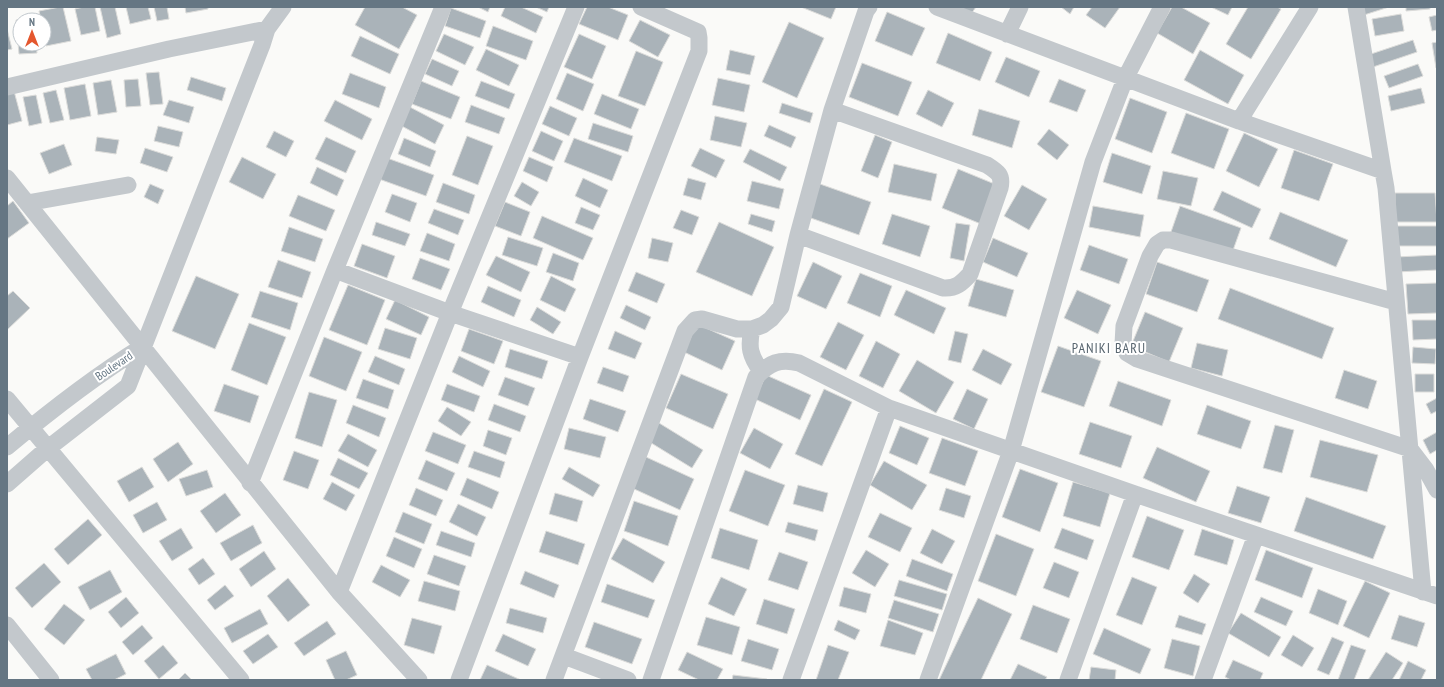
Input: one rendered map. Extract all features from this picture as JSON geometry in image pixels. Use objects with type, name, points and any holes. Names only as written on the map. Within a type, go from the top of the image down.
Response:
[{"type":"street","points":[[142,348],[267,29],[283,7]]},
{"type":"street","points":[[250,483],[335,270],[443,7]]},
{"type":"street","points":[[339,592],[450,313],[576,7]]},
{"type":"street","points":[[459,680],[580,357],[699,51],[698,32],[641,7]]},
{"type":"street","points":[[554,680],[685,330],[694,320],[702,319],[736,329],[752,329],[771,318],[781,307],[798,235],[832,110],[869,7]]},
{"type":"street","points":[[937,7],[1239,121],[1383,171]]},
{"type":"street","points":[[1008,34],[1020,7]]},
{"type":"street","points":[[928,680],[1010,451],[1093,162],[1125,79],[1162,7]]},
{"type":"street","points":[[1239,121],[1310,7]]},
{"type":"street","points":[[651,680],[756,377],[761,371],[772,363],[788,360],[799,363],[889,408],[1135,494],[1430,594],[1410,449],[1386,188],[1356,7]]},
{"type":"street","points":[[7,86],[169,48],[267,29]]},
{"type":"street","points":[[798,235],[943,288],[951,288],[961,284],[970,274],[1000,188],[1002,180],[1000,174],[987,165],[832,110]]},
{"type":"street","points":[[7,178],[250,483],[339,592],[419,680]]},
{"type":"street","points":[[27,203],[128,185]]},
{"type":"street","points":[[1396,302],[1171,240],[1163,240],[1157,244],[1150,256],[1124,326],[1123,344],[1127,353],[1136,360],[1410,449],[1426,470],[1437,490]]},
{"type":"street","points":[[335,270],[450,313],[580,357]]},
{"type":"street","points":[[752,329],[749,347],[755,362],[761,371]]},
{"type":"street","name":"Boulevard","points":[[7,447],[112,366],[142,348]]},
{"type":"street","name":"Boulevard","points":[[7,484],[47,449],[128,386],[142,348]]},
{"type":"street","points":[[7,400],[241,680]]},
{"type":"street","points":[[791,680],[889,408]]},
{"type":"street","points":[[1068,680],[1135,494]]},
{"type":"street","points":[[1203,680],[1256,535]]},
{"type":"street","points":[[7,624],[50,680]]},
{"type":"street","points":[[564,656],[628,680]]},
{"type":"building","points":[[63,7],[71,41],[52,45],[52,12],[39,11]]},
{"type":"building","points":[[95,7],[100,31],[81,35],[75,9]]},
{"type":"building","points":[[100,7],[115,7],[121,34],[107,38]]},
{"type":"building","points":[[126,7],[148,7],[151,19],[130,24]]},
{"type":"building","points":[[154,7],[167,7],[169,19],[157,21]]},
{"type":"building","points":[[185,7],[208,7],[208,9],[186,13]]},
{"type":"building","points":[[365,7],[402,7],[417,15],[399,49],[355,25]]},
{"type":"building","points":[[478,7],[490,7],[488,12]]},
{"type":"building","points":[[505,7],[521,7],[543,17],[536,33],[501,16]]},
{"type":"building","points":[[536,7],[549,7],[547,12]]},
{"type":"building","points":[[587,7],[608,7],[628,15],[618,40],[579,24]]},
{"type":"building","points":[[801,7],[836,7],[831,19]]},
{"type":"building","points":[[960,7],[976,7],[971,14]]},
{"type":"building","points":[[1061,7],[1074,7],[1070,14]]},
{"type":"building","points":[[1092,7],[1120,7],[1105,28],[1086,15]]},
{"type":"building","points":[[1172,7],[1181,7],[1210,23],[1193,54],[1157,33]]},
{"type":"building","points":[[1211,7],[1232,7],[1228,15]]},
{"type":"building","points":[[1248,7],[1277,7],[1281,9],[1251,59],[1226,44]]},
{"type":"building","points":[[1361,7],[1389,7],[1364,15]]},
{"type":"building","points":[[1406,7],[1430,7],[1430,9],[1406,11]]},
{"type":"building","points":[[451,8],[486,21],[480,38],[445,26]]},
{"type":"building","points":[[887,12],[925,28],[912,56],[875,41]]},
{"type":"building","points":[[1401,14],[1404,31],[1375,36],[1372,19]]},
{"type":"building","points":[[1437,15],[1437,30],[1432,31],[1429,17]]},
{"type":"building","points":[[640,20],[670,35],[658,57],[629,41]]},
{"type":"building","points":[[789,22],[824,38],[797,98],[762,82]]},
{"type":"building","points":[[493,26],[533,41],[526,60],[486,46]]},
{"type":"building","points":[[7,29],[12,49],[7,50]]},
{"type":"building","points":[[948,33],[992,52],[980,81],[936,63]]},
{"type":"building","points":[[444,34],[474,47],[465,65],[436,51]]},
{"type":"building","points":[[579,34],[606,46],[592,79],[564,67]]},
{"type":"building","points":[[360,36],[399,54],[390,74],[351,56]]},
{"type":"building","points":[[1413,40],[1417,52],[1373,67],[1368,55]]},
{"type":"building","points":[[1437,42],[1437,68],[1436,68],[1432,43]]},
{"type":"building","points":[[486,49],[519,65],[509,86],[476,70]]},
{"type":"building","points":[[730,50],[755,56],[750,75],[726,70]]},
{"type":"building","points":[[1200,50],[1244,75],[1228,104],[1184,80]]},
{"type":"building","points":[[636,51],[663,62],[645,106],[618,96]]},
{"type":"building","points":[[19,52],[37,53],[19,54]]},
{"type":"building","points":[[1006,57],[1040,71],[1029,97],[995,82]]},
{"type":"building","points":[[432,59],[459,71],[452,86],[425,74]]},
{"type":"building","points":[[862,63],[912,82],[898,116],[849,97]]},
{"type":"building","points":[[1418,64],[1423,76],[1389,88],[1384,76]]},
{"type":"building","points":[[159,72],[163,104],[150,105],[146,73]]},
{"type":"building","points":[[350,73],[386,87],[379,108],[342,94]]},
{"type":"building","points":[[567,73],[594,84],[583,111],[556,99]]},
{"type":"building","points":[[191,77],[226,88],[222,101],[187,90]]},
{"type":"building","points":[[718,78],[750,85],[744,112],[712,105]]},
{"type":"building","points":[[138,79],[141,106],[126,107],[124,80]]},
{"type":"building","points":[[1059,79],[1086,90],[1077,112],[1049,102]]},
{"type":"building","points":[[111,80],[117,112],[98,115],[93,83]]},
{"type":"building","points":[[421,81],[460,97],[451,119],[412,104]]},
{"type":"building","points":[[481,81],[515,94],[509,109],[475,96]]},
{"type":"building","points":[[85,84],[91,116],[70,120],[64,88]]},
{"type":"building","points":[[1421,88],[1425,103],[1391,111],[1388,96]]},
{"type":"building","points":[[56,90],[64,120],[50,123],[43,93]]},
{"type":"building","points":[[928,90],[954,103],[942,127],[916,114]]},
{"type":"building","points":[[14,91],[22,121],[7,125],[7,93]]},
{"type":"building","points":[[602,94],[639,109],[631,129],[594,114]]},
{"type":"building","points":[[36,95],[42,123],[29,126],[23,97]]},
{"type":"building","points":[[1130,98],[1167,112],[1152,153],[1115,139]]},
{"type":"building","points":[[169,100],[194,107],[189,123],[163,115]]},
{"type":"building","points":[[335,100],[372,119],[362,140],[324,121]]},
{"type":"building","points":[[782,103],[813,113],[810,123],[779,113]]},
{"type":"building","points":[[471,105],[505,118],[499,134],[465,122]]},
{"type":"building","points":[[408,106],[444,125],[435,144],[398,124]]},
{"type":"building","points":[[550,106],[577,118],[569,136],[542,124]]},
{"type":"building","points":[[979,109],[1020,121],[1012,148],[972,135]]},
{"type":"building","points":[[1186,113],[1229,129],[1214,169],[1171,153]]},
{"type":"building","points":[[715,116],[747,123],[741,147],[710,140]]},
{"type":"building","points":[[593,123],[633,136],[628,152],[588,139]]},
{"type":"building","points":[[769,125],[796,137],[791,148],[764,136]]},
{"type":"building","points":[[158,126],[183,132],[179,147],[154,141]]},
{"type":"building","points":[[1049,129],[1069,145],[1057,160],[1037,144]]},
{"type":"building","points":[[274,131],[294,141],[286,157],[266,147]]},
{"type":"building","points":[[541,131],[563,141],[554,161],[532,151]]},
{"type":"building","points":[[1244,133],[1278,149],[1259,187],[1226,171]]},
{"type":"building","points":[[875,135],[892,142],[878,178],[861,171]]},
{"type":"building","points":[[467,136],[493,146],[478,185],[452,175]]},
{"type":"building","points":[[97,137],[119,140],[116,154],[95,151]]},
{"type":"building","points":[[326,137],[356,151],[346,173],[315,159]]},
{"type":"building","points":[[404,138],[436,151],[430,167],[398,154]]},
{"type":"building","points":[[574,138],[622,156],[612,181],[564,162]]},
{"type":"building","points":[[64,144],[72,165],[49,174],[40,153]]},
{"type":"building","points":[[145,148],[173,157],[167,172],[140,163]]},
{"type":"building","points":[[700,148],[725,160],[716,178],[691,166]]},
{"type":"building","points":[[750,149],[787,167],[780,181],[743,162]]},
{"type":"building","points":[[1294,150],[1333,164],[1319,201],[1281,188]]},
{"type":"building","points":[[1112,153],[1151,166],[1142,194],[1103,182]]},
{"type":"building","points":[[242,157],[276,174],[263,199],[229,182]]},
{"type":"building","points":[[529,157],[553,167],[547,182],[523,171]]},
{"type":"building","points":[[387,158],[434,175],[426,196],[379,179]]},
{"type":"building","points":[[894,164],[937,174],[931,201],[888,192]]},
{"type":"building","points":[[317,167],[344,180],[337,196],[310,183]]},
{"type":"building","points":[[958,169],[997,185],[981,224],[942,208]]},
{"type":"building","points":[[1163,171],[1198,178],[1191,206],[1157,199]]},
{"type":"building","points":[[583,178],[608,190],[600,208],[575,196]]},
{"type":"building","points":[[688,178],[706,183],[701,200],[683,195]]},
{"type":"building","points":[[752,181],[784,189],[779,209],[747,201]]},
{"type":"building","points":[[522,182],[539,192],[531,206],[514,196]]},
{"type":"building","points":[[443,183],[475,195],[469,214],[436,202]]},
{"type":"building","points":[[150,184],[164,190],[158,204],[144,197]]},
{"type":"building","points":[[820,184],[871,202],[859,235],[808,217]]},
{"type":"building","points":[[1022,185],[1047,199],[1029,230],[1004,216]]},
{"type":"building","points":[[1222,191],[1261,209],[1252,228],[1213,210]]},
{"type":"building","points":[[1395,193],[1435,193],[1437,222],[1395,222]]},
{"type":"building","points":[[392,194],[417,203],[410,222],[385,212]]},
{"type":"building","points":[[298,195],[335,210],[326,231],[289,216]]},
{"type":"building","points":[[13,201],[29,223],[7,239],[7,206]]},
{"type":"building","points":[[505,202],[530,212],[521,236],[495,226]]},
{"type":"building","points":[[1093,206],[1144,215],[1140,237],[1089,227]]},
{"type":"building","points":[[1180,206],[1241,228],[1232,253],[1171,232]]},
{"type":"building","points":[[581,207],[600,215],[593,230],[575,223]]},
{"type":"building","points":[[434,209],[464,220],[458,235],[428,223]]},
{"type":"building","points":[[681,210],[699,217],[692,235],[673,228]]},
{"type":"building","points":[[1280,212],[1348,240],[1336,267],[1269,239]]},
{"type":"building","points":[[751,214],[775,221],[772,232],[748,224]]},
{"type":"building","points":[[892,214],[930,226],[920,257],[882,244]]},
{"type":"building","points":[[542,216],[593,238],[583,260],[533,238]]},
{"type":"building","points":[[376,222],[410,234],[405,246],[372,235]]},
{"type":"building","points":[[719,222],[774,247],[752,296],[696,272]]},
{"type":"building","points":[[956,223],[970,225],[964,261],[950,258]]},
{"type":"building","points":[[1396,226],[1437,226],[1437,246],[1396,246]]},
{"type":"building","points":[[289,227],[323,239],[315,262],[281,251]]},
{"type":"building","points":[[427,233],[455,244],[449,261],[420,251]]},
{"type":"building","points":[[508,237],[543,248],[537,266],[502,255]]},
{"type":"building","points":[[652,238],[673,243],[668,262],[648,258]]},
{"type":"building","points":[[993,238],[1028,253],[1017,277],[983,262]]},
{"type":"building","points":[[362,244],[395,256],[387,278],[354,266]]},
{"type":"building","points":[[1089,245],[1128,259],[1119,284],[1080,270]]},
{"type":"building","points":[[553,253],[579,263],[573,281],[546,272]]},
{"type":"building","points":[[1437,255],[1437,270],[1396,272],[1396,257]]},
{"type":"building","points":[[496,256],[530,272],[521,292],[486,275]]},
{"type":"building","points":[[420,258],[450,269],[441,290],[412,279]]},
{"type":"building","points":[[278,260],[311,272],[302,298],[268,287]]},
{"type":"building","points":[[813,262],[842,276],[826,309],[797,296]]},
{"type":"building","points":[[1157,262],[1209,280],[1197,312],[1146,294]]},
{"type":"building","points":[[636,272],[665,284],[657,303],[628,291]]},
{"type":"building","points":[[860,273],[892,286],[880,317],[847,303]]},
{"type":"building","points":[[196,276],[239,294],[215,349],[172,331]]},
{"type":"building","points":[[551,276],[576,289],[565,312],[540,300]]},
{"type":"building","points":[[976,279],[1014,290],[1006,317],[968,306]]},
{"type":"building","points":[[1437,283],[1437,313],[1408,314],[1406,284]]},
{"type":"building","points":[[348,285],[385,300],[367,345],[329,330]]},
{"type":"building","points":[[488,286],[521,300],[514,317],[481,302]]},
{"type":"building","points":[[1230,288],[1334,328],[1322,359],[1218,319]]},
{"type":"building","points":[[906,290],[946,308],[934,334],[894,315]]},
{"type":"building","points":[[1077,290],[1111,305],[1098,334],[1064,318]]},
{"type":"building","points":[[13,291],[30,308],[7,330],[7,296]]},
{"type":"building","points":[[260,291],[298,303],[290,330],[251,317]]},
{"type":"building","points":[[395,300],[429,317],[421,335],[386,319]]},
{"type":"building","points":[[626,305],[651,317],[645,330],[620,318]]},
{"type":"building","points":[[537,307],[561,322],[553,334],[530,320]]},
{"type":"building","points":[[1145,312],[1183,328],[1169,362],[1131,346]]},
{"type":"building","points":[[1412,320],[1437,320],[1437,339],[1413,340]]},
{"type":"building","points":[[838,322],[864,335],[846,370],[820,357]]},
{"type":"building","points":[[249,323],[286,337],[267,385],[231,370]]},
{"type":"building","points":[[697,324],[735,341],[722,370],[684,352]]},
{"type":"building","points":[[385,328],[417,338],[410,359],[378,349]]},
{"type":"building","points":[[469,329],[503,341],[494,364],[461,351]]},
{"type":"building","points":[[615,331],[642,343],[635,359],[608,349]]},
{"type":"building","points":[[955,331],[968,334],[961,363],[948,360]]},
{"type":"building","points":[[324,337],[362,352],[346,391],[309,376]]},
{"type":"building","points":[[876,341],[900,354],[883,388],[859,376]]},
{"type":"building","points":[[1197,343],[1228,350],[1222,376],[1191,368]]},
{"type":"building","points":[[1058,346],[1101,361],[1084,407],[1041,392]]},
{"type":"building","points":[[1413,347],[1436,349],[1435,364],[1412,363]]},
{"type":"building","points":[[510,349],[548,361],[542,379],[505,367]]},
{"type":"building","points":[[983,349],[1012,364],[1001,385],[972,370]]},
{"type":"building","points":[[375,356],[405,369],[399,385],[368,372]]},
{"type":"building","points":[[459,356],[490,371],[483,387],[452,372]]},
{"type":"building","points":[[917,360],[954,382],[936,413],[899,391]]},
{"type":"building","points":[[603,367],[629,376],[623,392],[597,383]]},
{"type":"building","points":[[1344,370],[1377,381],[1368,409],[1335,398]]},
{"type":"building","points":[[681,374],[728,394],[713,429],[666,408]]},
{"type":"building","points":[[1415,374],[1434,374],[1434,392],[1415,392]]},
{"type":"building","points":[[766,375],[811,395],[800,420],[755,399]]},
{"type":"building","points":[[505,377],[535,388],[528,406],[498,395]]},
{"type":"building","points":[[363,379],[394,390],[388,409],[356,398]]},
{"type":"building","points":[[1118,381],[1171,400],[1162,426],[1109,406]]},
{"type":"building","points":[[224,384],[259,396],[250,423],[214,411]]},
{"type":"building","points":[[447,384],[480,396],[474,412],[441,400]]},
{"type":"building","points":[[824,389],[852,402],[822,466],[795,454]]},
{"type":"building","points":[[967,389],[988,399],[974,429],[953,419]]},
{"type":"building","points":[[309,392],[337,400],[322,447],[295,438]]},
{"type":"building","points":[[1437,398],[1437,411],[1431,414],[1426,404]]},
{"type":"building","points":[[590,399],[626,411],[618,432],[583,419]]},
{"type":"building","points":[[494,404],[526,416],[520,432],[488,420]]},
{"type":"building","points":[[353,405],[386,418],[379,437],[346,423]]},
{"type":"building","points":[[1207,405],[1251,421],[1241,449],[1197,434]]},
{"type":"building","points":[[447,407],[471,422],[461,436],[438,421]]},
{"type":"building","points":[[1090,422],[1132,436],[1121,468],[1079,454]]},
{"type":"building","points":[[659,423],[703,450],[692,468],[648,441]]},
{"type":"building","points":[[1275,425],[1294,430],[1282,473],[1263,468]]},
{"type":"building","points":[[900,426],[929,438],[917,465],[889,453]]},
{"type":"building","points":[[569,428],[606,437],[600,458],[564,449]]},
{"type":"building","points":[[754,428],[783,444],[770,469],[740,453]]},
{"type":"building","points":[[488,430],[512,438],[506,455],[483,446]]},
{"type":"building","points":[[433,432],[466,445],[458,464],[425,451]]},
{"type":"building","points":[[1437,432],[1437,450],[1430,454],[1423,440]]},
{"type":"building","points":[[348,434],[377,450],[368,467],[338,451]]},
{"type":"building","points":[[942,438],[978,451],[965,486],[929,473]]},
{"type":"building","points":[[1320,440],[1378,455],[1367,492],[1310,477]]},
{"type":"building","points":[[178,442],[193,464],[168,482],[153,459]]},
{"type":"building","points":[[1157,447],[1210,471],[1196,502],[1143,478]]},
{"type":"building","points":[[294,451],[319,460],[308,489],[283,480]]},
{"type":"building","points":[[474,451],[505,462],[500,478],[468,467]]},
{"type":"building","points":[[646,457],[694,479],[680,510],[632,488]]},
{"type":"building","points":[[338,458],[368,473],[359,489],[330,475]]},
{"type":"building","points":[[426,460],[455,473],[447,491],[418,479]]},
{"type":"building","points":[[884,461],[927,485],[912,510],[870,485]]},
{"type":"building","points":[[142,467],[154,487],[129,502],[117,481]]},
{"type":"building","points":[[569,467],[600,485],[593,497],[562,479]]},
{"type":"building","points":[[1020,469],[1058,483],[1040,532],[1002,517]]},
{"type":"building","points":[[207,470],[213,487],[186,496],[179,479]]},
{"type":"building","points":[[745,470],[785,485],[768,526],[729,511]]},
{"type":"building","points":[[467,478],[499,492],[492,509],[460,495]]},
{"type":"building","points":[[332,482],[355,495],[346,511],[323,499]]},
{"type":"building","points":[[1073,482],[1110,493],[1100,527],[1063,516]]},
{"type":"building","points":[[798,485],[828,493],[823,512],[793,504]]},
{"type":"building","points":[[1237,486],[1270,497],[1261,523],[1228,513]]},
{"type":"building","points":[[416,488],[443,500],[436,516],[409,505]]},
{"type":"building","points":[[946,488],[971,496],[964,518],[939,510]]},
{"type":"building","points":[[225,493],[241,515],[216,533],[200,511]]},
{"type":"building","points":[[555,493],[583,501],[577,522],[549,514]]},
{"type":"building","points":[[1306,497],[1386,526],[1373,559],[1294,531]]},
{"type":"building","points":[[634,501],[678,516],[668,546],[624,531]]},
{"type":"building","points":[[157,502],[167,520],[143,533],[133,515]]},
{"type":"building","points":[[458,504],[486,517],[477,536],[449,522]]},
{"type":"building","points":[[403,512],[432,524],[424,544],[395,532]]},
{"type":"building","points":[[880,513],[912,528],[900,552],[868,537]]},
{"type":"building","points":[[1147,516],[1184,530],[1169,570],[1132,557]]},
{"type":"building","points":[[88,519],[102,535],[68,565],[54,549]]},
{"type":"building","points":[[788,522],[818,530],[815,541],[785,532]]},
{"type":"building","points":[[253,525],[262,543],[231,561],[220,543]]},
{"type":"building","points":[[181,528],[193,548],[172,561],[159,541]]},
{"type":"building","points":[[720,528],[758,540],[749,570],[711,558]]},
{"type":"building","points":[[1062,528],[1094,540],[1087,560],[1054,548]]},
{"type":"building","points":[[932,529],[955,541],[942,564],[920,553]]},
{"type":"building","points":[[1202,529],[1234,540],[1227,565],[1194,555]]},
{"type":"building","points":[[441,531],[475,543],[471,557],[436,545]]},
{"type":"building","points":[[546,531],[585,544],[578,565],[539,552]]},
{"type":"building","points":[[996,534],[1034,549],[1016,596],[978,581]]},
{"type":"building","points":[[394,537],[422,549],[414,568],[386,556]]},
{"type":"building","points":[[623,538],[665,562],[653,583],[611,559]]},
{"type":"building","points":[[866,550],[889,564],[875,587],[852,573]]},
{"type":"building","points":[[1266,550],[1313,568],[1302,598],[1255,580]]},
{"type":"building","points":[[264,551],[276,569],[251,587],[239,569]]},
{"type":"building","points":[[779,552],[808,562],[798,590],[768,580]]},
{"type":"building","points":[[434,555],[466,566],[459,586],[427,574]]},
{"type":"building","points":[[203,558],[215,574],[199,585],[188,569]]},
{"type":"building","points":[[912,559],[953,574],[947,591],[906,576]]},
{"type":"building","points":[[1054,562],[1079,572],[1069,598],[1043,588]]},
{"type":"building","points":[[44,563],[61,582],[32,608],[15,588]]},
{"type":"building","points":[[381,565],[410,580],[400,597],[372,582]]},
{"type":"building","points":[[110,570],[122,592],[90,610],[78,587]]},
{"type":"building","points":[[525,571],[559,585],[554,598],[520,584]]},
{"type":"building","points":[[1194,574],[1210,584],[1198,603],[1183,593]]},
{"type":"building","points":[[721,577],[747,589],[734,616],[708,604]]},
{"type":"building","points":[[1132,577],[1157,587],[1142,625],[1116,615]]},
{"type":"building","points":[[288,578],[310,605],[288,622],[267,596]]},
{"type":"building","points":[[899,580],[947,594],[942,610],[894,596]]},
{"type":"building","points":[[424,581],[460,591],[455,611],[418,601]]},
{"type":"building","points":[[1365,581],[1390,593],[1369,638],[1343,626]]},
{"type":"building","points":[[607,584],[655,600],[648,618],[601,602]]},
{"type":"building","points":[[225,585],[234,596],[215,610],[207,600]]},
{"type":"building","points":[[844,587],[871,594],[866,613],[839,606]]},
{"type":"building","points":[[1318,589],[1347,601],[1338,625],[1309,613]]},
{"type":"building","points":[[126,597],[139,613],[121,628],[108,612]]},
{"type":"building","points":[[1261,597],[1293,611],[1286,626],[1254,612]]},
{"type":"building","points":[[978,598],[1012,614],[981,680],[939,680]]},
{"type":"building","points":[[764,599],[795,609],[787,634],[756,624]]},
{"type":"building","points":[[894,600],[939,614],[933,632],[888,618]]},
{"type":"building","points":[[64,604],[85,620],[64,645],[44,629]]},
{"type":"building","points":[[1033,605],[1070,619],[1057,653],[1020,639]]},
{"type":"building","points":[[510,608],[547,618],[543,633],[506,623]]},
{"type":"building","points":[[260,609],[268,624],[232,643],[224,628]]},
{"type":"building","points":[[1241,613],[1281,637],[1269,657],[1228,633]]},
{"type":"building","points":[[1179,615],[1206,624],[1202,635],[1175,627]]},
{"type":"building","points":[[1399,615],[1425,623],[1417,647],[1391,639]]},
{"type":"building","points":[[706,617],[740,627],[732,655],[697,645]]},
{"type":"building","points":[[412,618],[442,626],[434,654],[404,645]]},
{"type":"building","points":[[838,620],[860,630],[855,640],[834,630]]},
{"type":"building","points":[[888,620],[923,633],[915,655],[880,646]]},
{"type":"building","points":[[327,621],[336,634],[304,656],[294,643]]},
{"type":"building","points":[[594,622],[642,639],[632,664],[585,647]]},
{"type":"building","points":[[142,625],[153,638],[133,655],[122,642]]},
{"type":"building","points":[[1104,628],[1151,649],[1140,674],[1093,654]]},
{"type":"building","points":[[268,634],[278,647],[253,664],[243,651]]},
{"type":"building","points":[[503,634],[536,649],[528,666],[495,651]]},
{"type":"building","points":[[1293,635],[1314,648],[1302,667],[1281,655]]},
{"type":"building","points":[[1332,637],[1344,642],[1329,675],[1317,670]]},
{"type":"building","points":[[748,639],[779,649],[772,670],[741,661]]},
{"type":"building","points":[[1172,639],[1200,646],[1193,676],[1164,668]]},
{"type":"building","points":[[163,645],[178,663],[159,679],[144,661]]},
{"type":"building","points":[[828,645],[849,652],[838,680],[816,680]]},
{"type":"building","points":[[1351,645],[1366,650],[1354,680],[1338,680]]},
{"type":"building","points":[[346,651],[357,675],[346,680],[335,680],[326,660]]},
{"type":"building","points":[[687,652],[723,669],[717,680],[699,680],[678,670]]},
{"type":"building","points":[[1386,652],[1403,663],[1392,680],[1368,680]]},
{"type":"building","points":[[116,654],[126,674],[114,680],[92,680],[86,669]]},
{"type":"building","points":[[1233,660],[1263,673],[1260,680],[1231,680],[1225,677]]},
{"type":"building","points":[[1408,661],[1426,670],[1421,680],[1399,680]]},
{"type":"building","points":[[1018,664],[1047,677],[1045,680],[1010,680]]},
{"type":"building","points":[[487,665],[521,680],[480,680]]},
{"type":"building","points":[[1091,667],[1116,670],[1115,680],[1089,680]]},
{"type":"building","points":[[185,673],[192,680],[178,680]]},
{"type":"building","points":[[733,675],[767,679],[767,680],[732,680]]},
{"type":"district","name":"PANIKI BARU","points":[[1109,348]]}]
